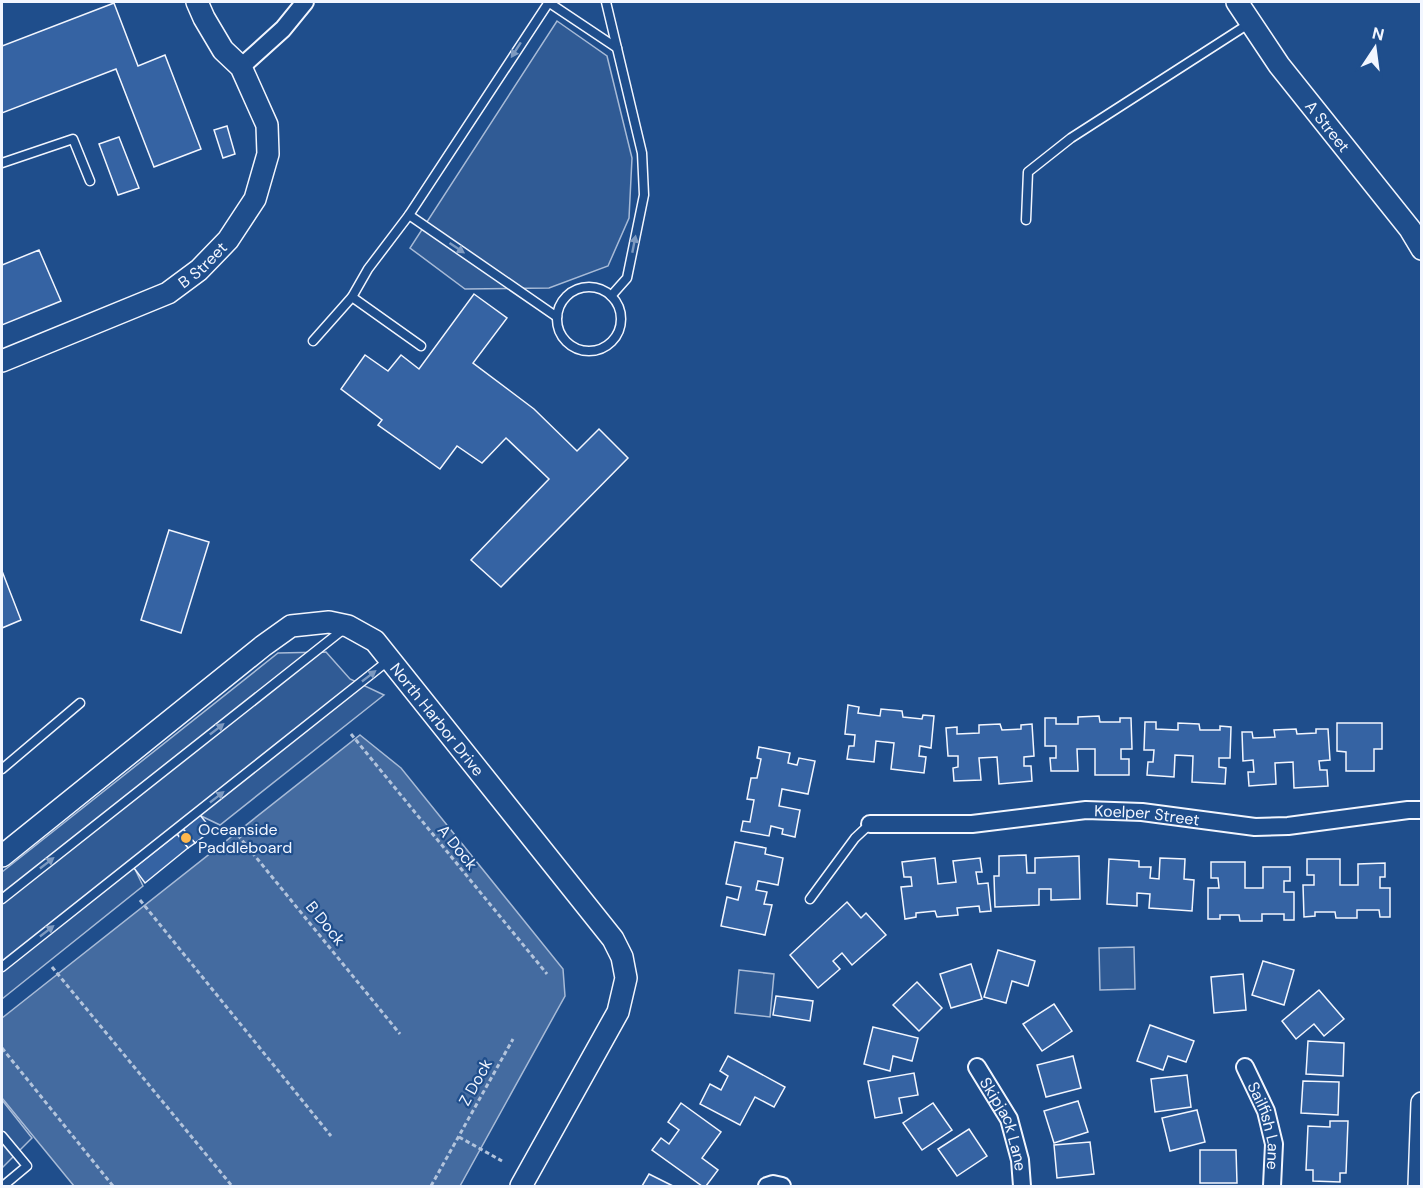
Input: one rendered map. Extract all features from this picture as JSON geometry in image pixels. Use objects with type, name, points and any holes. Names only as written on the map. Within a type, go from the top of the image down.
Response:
[{"type":"street","name":"B Street","points":[[2,361],[168,292],[199,270],[228,240],[255,199],[268,154],[267,125],[241,67],[223,50],[197,2]]},
{"type":"street","points":[[241,67],[283,29],[305,2]]},
{"type":"street","name":"A Street","points":[[1237,2],[1279,65],[1410,229],[1422,249]]},
{"type":"street","name":"North Harbor Drive","points":[[2,856],[262,646],[291,627],[329,622],[348,626],[375,641],[613,939],[622,957],[626,978],[618,1012],[521,1186]]},
{"type":"street","name":"Koelper Street","points":[[870,824],[972,824],[1086,810],[1142,812],[1255,827],[1288,826],[1422,810]]},
{"type":"street","name":"Skipjack Lane","points":[[977,1067],[1009,1119],[1020,1160],[1022,1186]]},
{"type":"street","name":"Sailfish Lane","points":[[1245,1067],[1266,1111],[1274,1144],[1272,1186]]},
{"type":"street","points":[[1419,1186],[1422,1103]]},
{"type":"street","points":[[767,1186],[773,1184],[782,1186]]},
{"type":"lane","points":[[313,341],[352,297],[368,268],[408,215],[548,2],[617,48]]},
{"type":"lane","points":[[606,2],[642,153],[644,195],[627,278],[611,296]]},
{"type":"lane","points":[[1026,220],[1028,172],[1071,138],[1250,23]]},
{"type":"lane","points":[[2,163],[73,139],[90,181]]},
{"type":"lane","points":[[408,215],[557,317]]},
{"type":"lane","points":[[579,288],[597,288],[611,296],[620,309],[620,325],[612,340],[605,346],[596,350],[586,350],[568,343],[562,335],[557,317],[564,299],[579,288]]},
{"type":"lane","points":[[352,297],[421,346]]},
{"type":"lane","points":[[2,899],[348,626]]},
{"type":"lane","points":[[2,967],[389,660]]},
{"type":"lane","points":[[2,769],[80,703]]},
{"type":"lane","points":[[810,899],[855,838],[870,824]]},
{"type":"lane","points":[[2,1136],[27,1166],[3,1186]]},
{"type":"path","name":"A Dock","points":[[351,734],[547,974]]},
{"type":"path","name":"B Dock","points":[[233,829],[400,1034]]},
{"type":"path","points":[[140,900],[331,1136]]},
{"type":"path","points":[[52,968],[232,1186]]},
{"type":"path","name":"Z Dock","points":[[431,1186],[513,1039]]},
{"type":"path","points":[[2,1048],[113,1186]]},
{"type":"path","points":[[459,1137],[502,1161]]},
{"type":"shaded area","points":[[557,21],[607,56],[632,158],[629,218],[608,266],[549,288],[465,289],[410,248]]},
{"type":"shaded area","points":[[326,652],[350,679],[384,695],[220,825],[199,815],[134,867],[143,886],[2,999],[2,872],[278,653]]},
{"type":"shaded area","points":[[360,735],[401,768],[563,969],[565,996],[460,1186],[74,1186],[2,1098],[2,1018]]},
{"type":"shaded area","points":[[1134,947],[1135,989],[1100,990],[1099,948]]},
{"type":"shaded area","points":[[739,970],[774,974],[770,1017],[735,1013]]},
{"type":"shaded area","points":[[2,1100],[32,1138],[2,1168]]},
{"type":"building","points":[[114,3],[138,66],[165,55],[201,149],[154,167],[116,69],[2,113],[2,46]]},
{"type":"building","points":[[227,126],[235,154],[223,158],[214,130]]},
{"type":"building","points":[[119,137],[139,188],[118,195],[99,144]]},
{"type":"building","points":[[39,250],[61,301],[2,325],[2,265]]},
{"type":"building","points":[[474,294],[507,318],[473,363],[534,409],[577,451],[599,429],[628,458],[501,587],[471,560],[549,479],[506,438],[482,463],[457,446],[440,469],[378,425],[382,420],[341,389],[365,355],[388,371],[401,355],[419,369]]},
{"type":"building","points":[[169,530],[209,542],[181,633],[141,620]]},
{"type":"building","points":[[2,571],[21,620],[2,628]]},
{"type":"building","points":[[848,705],[859,707],[858,713],[880,716],[881,709],[902,711],[903,717],[922,719],[923,715],[934,716],[931,748],[920,746],[919,756],[926,757],[924,773],[891,769],[894,743],[876,741],[874,762],[847,759],[849,746],[854,746],[855,735],[845,734]]},
{"type":"building","points":[[1099,716],[1100,722],[1120,722],[1120,718],[1131,718],[1132,749],[1121,749],[1121,759],[1129,759],[1129,775],[1095,775],[1095,749],[1077,749],[1078,771],[1051,771],[1050,758],[1056,758],[1056,746],[1045,746],[1045,718],[1056,718],[1056,724],[1078,724],[1078,717]]},
{"type":"building","points":[[1145,722],[1156,722],[1156,729],[1178,730],[1178,723],[1199,724],[1200,730],[1220,730],[1220,726],[1231,727],[1230,758],[1219,758],[1219,767],[1226,768],[1225,784],[1192,782],[1193,756],[1175,755],[1174,777],[1147,775],[1148,762],[1153,762],[1154,750],[1144,750]]},
{"type":"building","points":[[1337,723],[1382,723],[1382,749],[1374,749],[1374,771],[1346,771],[1346,752],[1337,751]]},
{"type":"building","points":[[1000,724],[1002,730],[1021,729],[1021,725],[1032,724],[1034,756],[1024,757],[1024,766],[1031,766],[1032,781],[999,784],[997,757],[979,758],[981,780],[954,781],[953,768],[958,767],[958,756],[948,756],[946,728],[957,727],[957,734],[979,733],[979,725]]},
{"type":"building","points":[[1296,729],[1297,734],[1316,733],[1316,729],[1328,729],[1330,760],[1319,761],[1320,770],[1327,770],[1328,786],[1294,788],[1293,762],[1275,763],[1276,784],[1249,786],[1248,772],[1254,772],[1253,760],[1243,761],[1242,732],[1252,732],[1253,738],[1275,737],[1274,730]]},
{"type":"building","points":[[759,747],[790,753],[788,763],[797,765],[799,758],[815,761],[808,794],[782,789],[779,806],[800,810],[795,837],[782,834],[783,829],[771,826],[769,836],[741,831],[743,821],[750,822],[754,800],[747,799],[751,778],[757,778],[761,759],[757,758]]},
{"type":"building","points":[[200,815],[212,830],[195,843],[183,829]]},
{"type":"building","name":"Oceanside Paddleboard","points":[[183,829],[195,843],[188,848],[177,834]]},
{"type":"building","points":[[177,834],[188,848],[145,883],[134,868]]},
{"type":"building","points":[[735,842],[766,848],[765,854],[783,858],[778,885],[758,881],[756,890],[767,892],[764,904],[772,905],[765,935],[721,926],[727,897],[738,900],[741,887],[726,884]]},
{"type":"building","points":[[1026,855],[1027,873],[1035,873],[1035,858],[1079,856],[1080,899],[1051,900],[1051,889],[1039,889],[1039,905],[995,907],[994,876],[999,876],[999,856]]},
{"type":"building","points":[[935,858],[938,884],[956,882],[953,861],[980,858],[982,872],[976,872],[978,884],[988,883],[991,911],[980,912],[979,906],[957,908],[958,915],[937,917],[935,911],[916,913],[916,917],[905,919],[901,887],[912,886],[911,877],[904,877],[902,862]]},
{"type":"building","points":[[1160,858],[1185,859],[1184,879],[1194,880],[1192,911],[1149,908],[1150,894],[1137,893],[1137,906],[1107,904],[1109,859],[1139,861],[1139,867],[1151,867],[1150,878],[1159,879]]},
{"type":"building","points":[[1307,859],[1340,859],[1340,885],[1358,885],[1358,864],[1385,863],[1385,877],[1380,877],[1380,888],[1390,888],[1390,917],[1380,917],[1379,910],[1357,910],[1357,918],[1336,918],[1335,912],[1315,912],[1315,916],[1304,917],[1303,885],[1314,885],[1314,875],[1307,875]]},
{"type":"building","points":[[1211,862],[1245,862],[1245,888],[1263,888],[1263,867],[1290,867],[1290,881],[1284,881],[1284,892],[1294,892],[1294,920],[1284,920],[1284,914],[1262,914],[1262,921],[1240,921],[1239,915],[1220,915],[1220,919],[1208,919],[1208,888],[1219,888],[1218,878],[1211,878]]},
{"type":"building","points":[[847,902],[861,918],[866,913],[886,935],[852,965],[842,953],[833,961],[840,969],[818,988],[790,955]]},
{"type":"building","points":[[998,950],[1035,961],[1028,986],[1012,981],[1006,1003],[984,997]]},
{"type":"building","points":[[1263,961],[1294,970],[1284,1005],[1252,995]]},
{"type":"building","points":[[971,964],[982,999],[951,1008],[940,974]]},
{"type":"building","points":[[1243,974],[1246,1010],[1214,1013],[1211,977]]},
{"type":"building","points":[[917,982],[942,1008],[919,1031],[893,1005]]},
{"type":"building","points":[[1319,990],[1344,1019],[1324,1036],[1314,1024],[1296,1039],[1282,1021]]},
{"type":"building","points":[[776,996],[813,1001],[810,1021],[773,1015]]},
{"type":"building","points":[[1054,1004],[1072,1031],[1042,1051],[1023,1024]]},
{"type":"building","points":[[1150,1025],[1194,1041],[1186,1062],[1168,1056],[1163,1070],[1137,1061]]},
{"type":"building","points":[[873,1027],[918,1038],[912,1061],[893,1056],[890,1071],[864,1064]]},
{"type":"building","points":[[1308,1041],[1344,1043],[1343,1076],[1306,1074]]},
{"type":"building","points":[[728,1056],[785,1087],[774,1107],[755,1097],[740,1125],[700,1104],[710,1084],[721,1090],[728,1076],[720,1071]]},
{"type":"building","points":[[1073,1056],[1081,1088],[1046,1097],[1037,1065]]},
{"type":"building","points":[[914,1073],[918,1095],[899,1098],[902,1113],[875,1118],[868,1081]]},
{"type":"building","points":[[1187,1075],[1191,1107],[1155,1112],[1151,1079]]},
{"type":"building","points":[[1303,1081],[1339,1082],[1338,1115],[1301,1113]]},
{"type":"building","points":[[1078,1101],[1088,1132],[1054,1143],[1044,1111]]},
{"type":"building","points":[[681,1103],[721,1132],[702,1158],[718,1170],[706,1186],[702,1186],[652,1150],[661,1138],[669,1144],[679,1130],[668,1122]]},
{"type":"building","points":[[933,1103],[952,1130],[922,1150],[903,1123]]},
{"type":"building","points":[[1197,1110],[1205,1142],[1170,1151],[1162,1118]]},
{"type":"building","points":[[1330,1121],[1348,1121],[1346,1173],[1340,1173],[1340,1182],[1313,1181],[1313,1170],[1306,1170],[1308,1126],[1330,1127]]},
{"type":"building","points":[[969,1129],[987,1156],[957,1176],[938,1149]]},
{"type":"building","points":[[1090,1142],[1094,1174],[1057,1178],[1054,1145]]},
{"type":"building","points":[[1200,1150],[1236,1150],[1237,1183],[1200,1183]]},
{"type":"building","points":[[649,1174],[673,1186],[642,1186]]},
{"type":"place","name":"Oceanside Paddleboard","points":[[186,838]]}]
